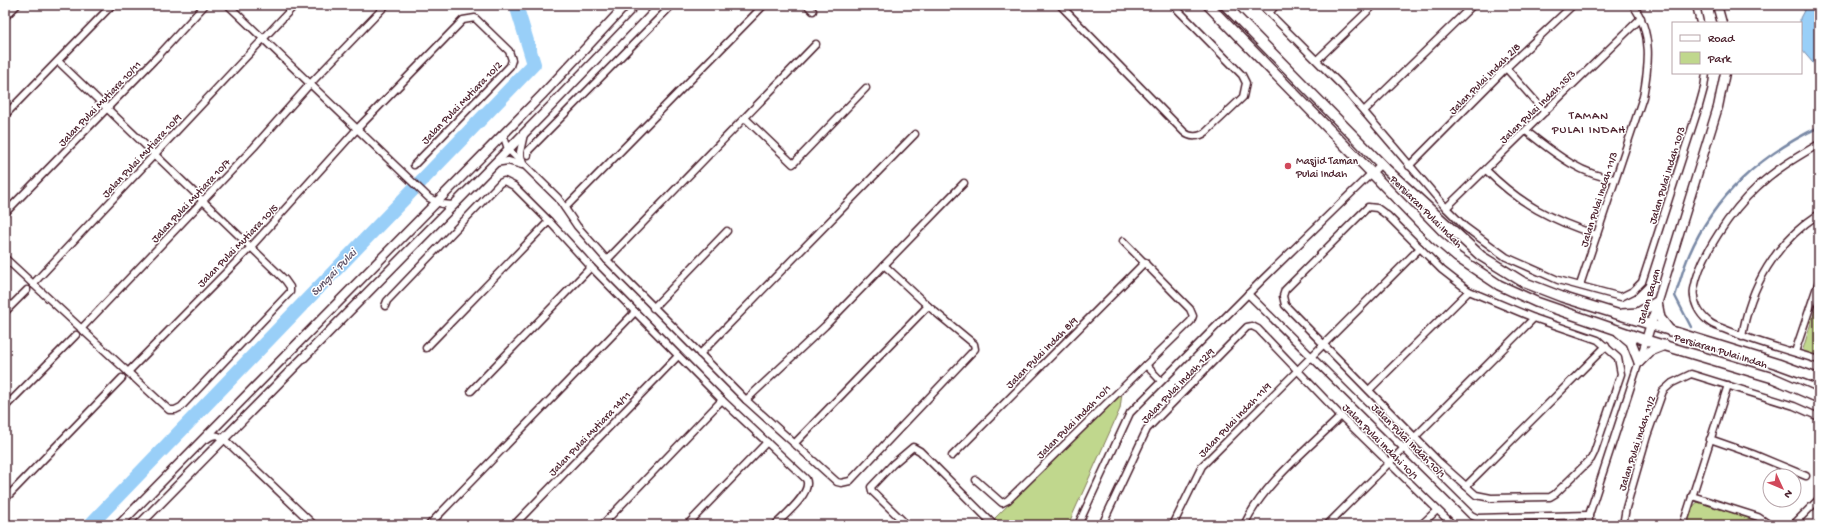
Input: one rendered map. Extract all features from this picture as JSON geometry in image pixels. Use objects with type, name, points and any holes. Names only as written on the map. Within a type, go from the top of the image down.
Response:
[{"type":"main road","name":"Persiaran Pulai Indah","points":[[1208,5],[1436,239],[1457,258],[1499,285],[1536,302],[1610,326],[1646,340],[1773,378],[1819,398]]},
{"type":"main road","name":"Persiaran Pulai Indah","points":[[1225,5],[1381,164],[1481,256],[1523,282],[1562,297],[1778,364],[1819,380]]},
{"type":"main road","points":[[1613,313],[1638,313],[1657,302],[1660,318],[1670,331]]},
{"type":"main road","points":[[1610,326],[1631,342],[1639,362],[1650,351],[1665,345]]},
{"type":"street","points":[[5,17],[17,5]]},
{"type":"street","points":[[5,115],[112,5]]},
{"type":"street","name":"Jalan Pulai Mutiara 10/11","points":[[5,213],[107,109],[205,5]]},
{"type":"street","points":[[228,5],[429,198],[436,202],[453,205]]},
{"type":"street","name":"Jalan Pulai Mutiara 10/9","points":[[32,284],[264,40],[295,5]]},
{"type":"street","name":"Jalan Pulai Mutiara 10/7","points":[[81,329],[386,5]]},
{"type":"street","points":[[120,525],[192,449],[503,134],[626,5]]},
{"type":"street","points":[[138,525],[224,440],[524,134],[648,5]]},
{"type":"street","points":[[528,155],[528,151],[672,5]]},
{"type":"street","points":[[565,208],[764,5]]},
{"type":"street","points":[[807,5],[813,11]]},
{"type":"street","points":[[1060,5],[1184,132],[1190,136],[1200,136],[1243,97],[1246,83],[1242,75],[1173,5]]},
{"type":"street","points":[[1261,5],[1317,60],[1364,111],[1446,208],[1465,226],[1506,257],[1558,280],[1580,285]]},
{"type":"street","points":[[1268,13],[1276,5]]},
{"type":"street","points":[[1317,60],[1374,5]]},
{"type":"street","points":[[1364,111],[1473,5]]},
{"type":"street","name":"Jalan Pulai Indah 2/8","points":[[1409,166],[1506,68],[1573,5]]},
{"type":"street","name":"Jalan Pulai Indah 11/3","points":[[1580,285],[1642,98],[1649,48],[1640,18],[1634,5]]},
{"type":"street","points":[[1696,5],[1700,22]]},
{"type":"street","points":[[1717,5],[1722,22]]},
{"type":"street","name":"Jalan Pulai Mutiara 10/5","points":[[128,372],[250,248],[357,129],[463,20],[472,18]]},
{"type":"street","name":"Jalan Pulai Mutiara 10/2","points":[[414,165],[510,66],[512,60],[509,51],[475,18],[472,18]]},
{"type":"street","name":"Jalan Pulai Indah 15/3","points":[[1446,208],[1640,18]]},
{"type":"street","points":[[607,260],[816,44]]},
{"type":"street","points":[[5,258],[169,410],[176,410],[181,407],[290,292],[290,287],[285,280],[250,248],[58,61]]},
{"type":"street","points":[[1506,68],[1545,112]]},
{"type":"street","name":"Jalan Pulai Indah 10/3","points":[[1580,285],[1621,297],[1633,291],[1642,282],[1700,106],[1706,74]]},
{"type":"street","name":"Jalan Bayan","points":[[1589,525],[1590,515],[1718,107],[1725,74]]},
{"type":"street","points":[[744,118],[793,164],[866,88]]},
{"type":"street","points":[[1526,131],[1558,156],[1583,170],[1602,177],[1615,179]]},
{"type":"street","points":[[503,134],[508,150],[558,198],[577,226],[607,260],[746,400],[837,482],[841,483],[850,481],[975,349],[974,344],[928,306],[884,265]]},
{"type":"street","points":[[523,166],[520,152],[524,134]]},
{"type":"street","points":[[700,354],[915,134]]},
{"type":"street","points":[[1819,144],[1786,162],[1757,187],[1732,215],[1704,260],[1694,290],[1698,311],[1709,322],[1742,337],[1819,360]]},
{"type":"street","points":[[495,163],[508,161],[523,166]]},
{"type":"street","points":[[1078,525],[1130,413],[1248,294],[1381,164]]},
{"type":"street","points":[[1486,170],[1505,189],[1531,208],[1569,226],[1597,235]]},
{"type":"street","points":[[385,306],[387,301],[500,183],[504,181],[514,186],[549,221],[590,267],[678,356],[722,400],[808,481],[808,488],[805,494],[775,525]]},
{"type":"street","points":[[746,400],[825,326],[964,183]]},
{"type":"street","name":"Jalan Pulai Indah 10/1","points":[[1368,207],[1381,210],[1442,270],[1469,291],[1534,318],[1583,334],[1606,346],[1618,358],[1621,374],[1594,453],[1591,458],[1555,494],[1550,497],[1535,499],[1491,498],[1476,495],[1415,438],[1287,308],[1283,296],[1285,290],[1368,207]]},
{"type":"street","points":[[1742,337],[1744,324],[1766,269],[1781,246],[1819,214]]},
{"type":"street","points":[[426,348],[549,221]]},
{"type":"street","points":[[654,308],[727,232]]},
{"type":"street","name":"Jalan Pulai Indah 10/1","points":[[976,480],[997,500],[1005,503],[1188,324],[1193,316],[1190,309],[1123,240]]},
{"type":"street","name":"Jalan Pulai Indah 11/9","points":[[1173,525],[1202,466],[1323,343],[1420,248]]},
{"type":"street","name":"Jalan Pulai Indah 8/9","points":[[952,456],[1145,262]]},
{"type":"street","points":[[471,391],[590,267]]},
{"type":"street","points":[[1795,352],[1819,281]]},
{"type":"street","points":[[5,312],[27,290]]},
{"type":"street","name":"Jalan Pulai Indah 10/1","points":[[1369,390],[1469,291]]},
{"type":"street","name":"Jalan Pulai Indah 10/1","points":[[1248,294],[1402,449],[1471,515],[1477,518],[1590,515]]},
{"type":"street","points":[[794,444],[928,306]]},
{"type":"street","points":[[429,525],[635,312]]},
{"type":"street","points":[[1327,525],[1534,318]]},
{"type":"street","name":"Jalan Pulai Indah 12/9","points":[[1102,525],[1147,429],[1247,327],[1252,326],[1258,329],[1297,370]]},
{"type":"street","points":[[5,407],[76,335]]},
{"type":"street","points":[[1466,486],[1606,346]]},
{"type":"street","name":"Jalan Pulai Mutiara 14/11","points":[[514,525],[678,356]]},
{"type":"street","points":[[1146,365],[1161,381]]},
{"type":"street","name":"Jalan Pulai Indahi 10/1","points":[[1297,370],[1388,463],[1453,525]]},
{"type":"street","name":"Jalan Pulai Indah 11/2","points":[[1623,525],[1626,508],[1647,436],[1663,391],[1672,383],[1691,374],[1794,406],[1819,417]]},
{"type":"street","points":[[5,499],[122,378]]},
{"type":"street","points":[[1683,525],[1728,385]]},
{"type":"street","points":[[602,525],[722,400]]},
{"type":"street","points":[[1244,525],[1252,508],[1270,486],[1341,416]]},
{"type":"street","points":[[192,449],[212,435],[217,435],[314,525]]},
{"type":"street","points":[[1710,439],[1753,454],[1806,476]]},
{"type":"street","points":[[687,525],[767,442]]},
{"type":"street","points":[[907,525],[872,492],[871,486],[908,449],[913,447],[920,451],[994,525]]},
{"type":"street","points":[[1692,496],[1758,517],[1770,525]]},
{"type":"street","points":[[1793,525],[1819,499]]},
{"type":"street","points":[[1421,525],[1437,510]]},
{"type":"street","points":[[1485,525],[1486,517]]},
{"type":"green space","points":[[1819,297],[1819,357],[1804,352],[1803,349]]},
{"type":"green space","points":[[1122,393],[1120,409],[1068,525],[1002,525],[995,518]]},
{"type":"green space","points":[[1698,502],[1759,521],[1765,525],[1687,525],[1689,515]]},
{"type":"water","points":[[1807,5],[1819,5],[1819,70],[1802,50],[1802,22],[1800,22],[1800,18]]},
{"type":"waterway","name":"Sungai Pulai","points":[[90,525],[534,64],[516,5]]},
{"type":"waterway","points":[[1691,327],[1675,296],[1683,270],[1699,234],[1726,196],[1742,179],[1778,150],[1819,127]]},
{"type":"place","name":"Masjid Taman Pulai Indah","points":[[1288,166]]},
{"type":"district","name":"TAMAN PULAI INDAH","points":[[1589,122]]}]
